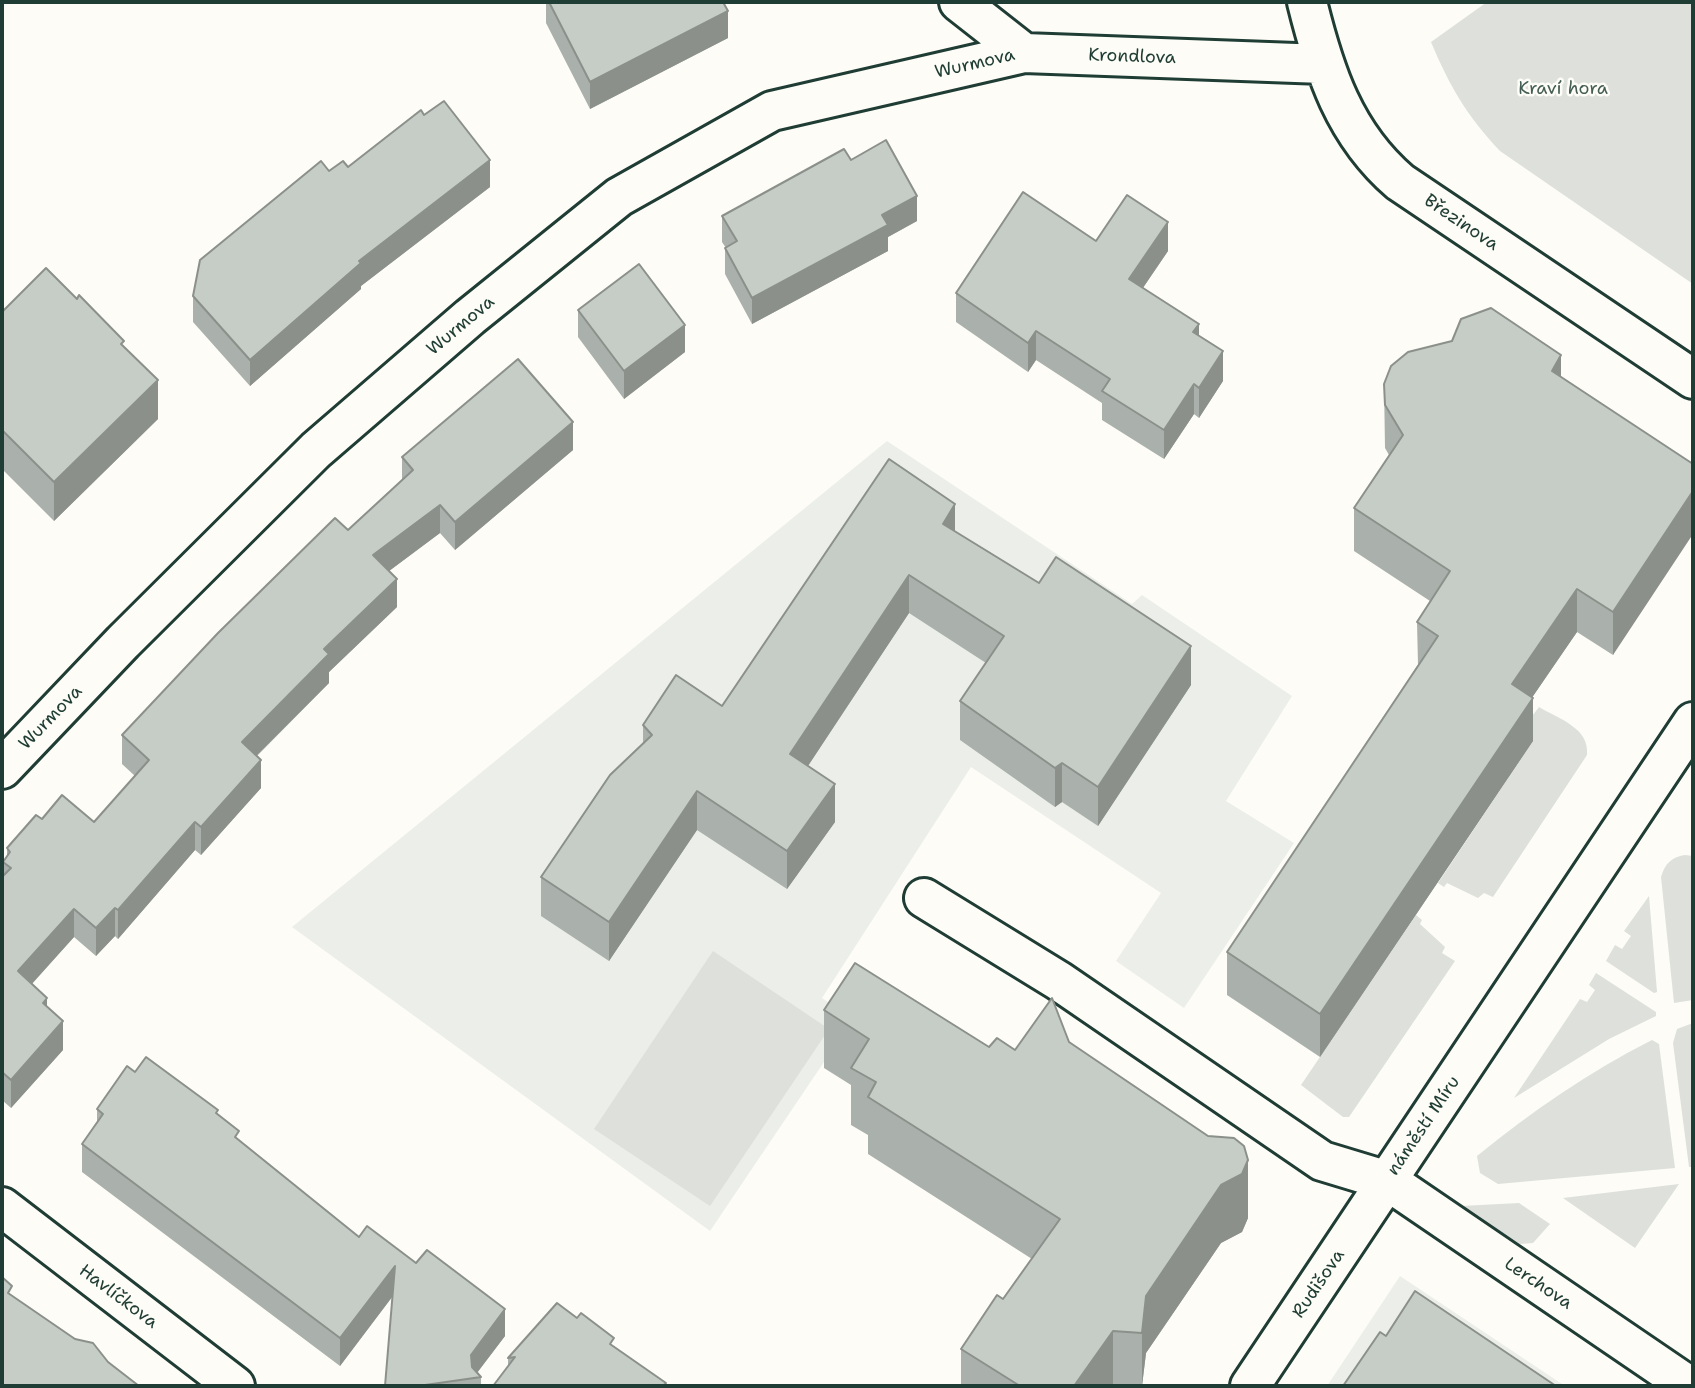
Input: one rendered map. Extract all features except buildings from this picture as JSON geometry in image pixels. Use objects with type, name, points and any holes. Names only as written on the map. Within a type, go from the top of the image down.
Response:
[{"type":"street","points":[[959,2],[1024,53]]},
{"type":"street","name":"Březinova","points":[[1307,2],[1322,64],[1344,113],[1381,166],[1693,379]]},
{"type":"street","name":"Krondlova","points":[[1024,53],[1322,64]]},
{"type":"street","name":"Wurmova","points":[[2,769],[123,642],[316,450],[470,317],[619,197],[772,111],[1024,53]]},
{"type":"street","name":"náměstí Míru","points":[[924,898],[1059,981],[1322,1161],[1388,1181],[1688,738]]},
{"type":"street","name":"Rudišova","points":[[1250,1386],[1388,1181]]},
{"type":"street","name":"Lerchova","points":[[1388,1181],[1689,1386]]},
{"type":"street","name":"Havlíčkova","points":[[2,1207],[235,1386]]},
{"type":"shaded area","points":[[887,441],[1132,604],[1142,595],[1292,696],[1226,801],[1294,843],[1184,1008],[1116,961],[1161,893],[971,767],[822,998],[853,1019],[710,1231],[292,927]]},
{"type":"shaded area","points":[[1400,1276],[1565,1386],[1327,1386]]},
{"type":"green space","name":"Kraví hora","points":[[1487,2],[1693,2],[1693,284],[1500,151],[1478,126],[1452,87],[1431,42]]},
{"type":"green space","points":[[1539,707],[1578,731],[1587,746],[1587,755],[1493,897],[1484,893],[1478,898],[1447,883],[1444,887],[1438,883],[1533,741],[1520,732]]},
{"type":"green space","points":[[1685,855],[1693,856],[1693,1000],[1674,1003],[1661,877],[1669,862]]},
{"type":"green space","points":[[1649,896],[1657,992],[1654,993],[1606,961],[1615,945],[1622,949],[1631,936],[1624,931]]},
{"type":"green space","points":[[1416,915],[1422,920],[1420,924],[1445,947],[1442,953],[1455,961],[1349,1117],[1343,1117],[1301,1085]]},
{"type":"green space","points":[[713,951],[829,1029],[710,1206],[594,1129]]},
{"type":"green space","points":[[1596,973],[1656,1012],[1656,1016],[1609,1039],[1514,1098],[1580,999],[1587,1002],[1595,990],[1589,985]]},
{"type":"green space","points":[[1693,1023],[1693,1167],[1689,1167],[1673,1043],[1677,1029]]},
{"type":"green space","points":[[1652,1040],[1659,1044],[1675,1168],[1498,1184],[1480,1173],[1477,1156],[1498,1139],[1583,1079]]},
{"type":"green space","points":[[1679,1184],[1635,1248],[1563,1198]]},
{"type":"green space","points":[[1519,1203],[1550,1224],[1533,1243],[1520,1244],[1461,1206]]}]
